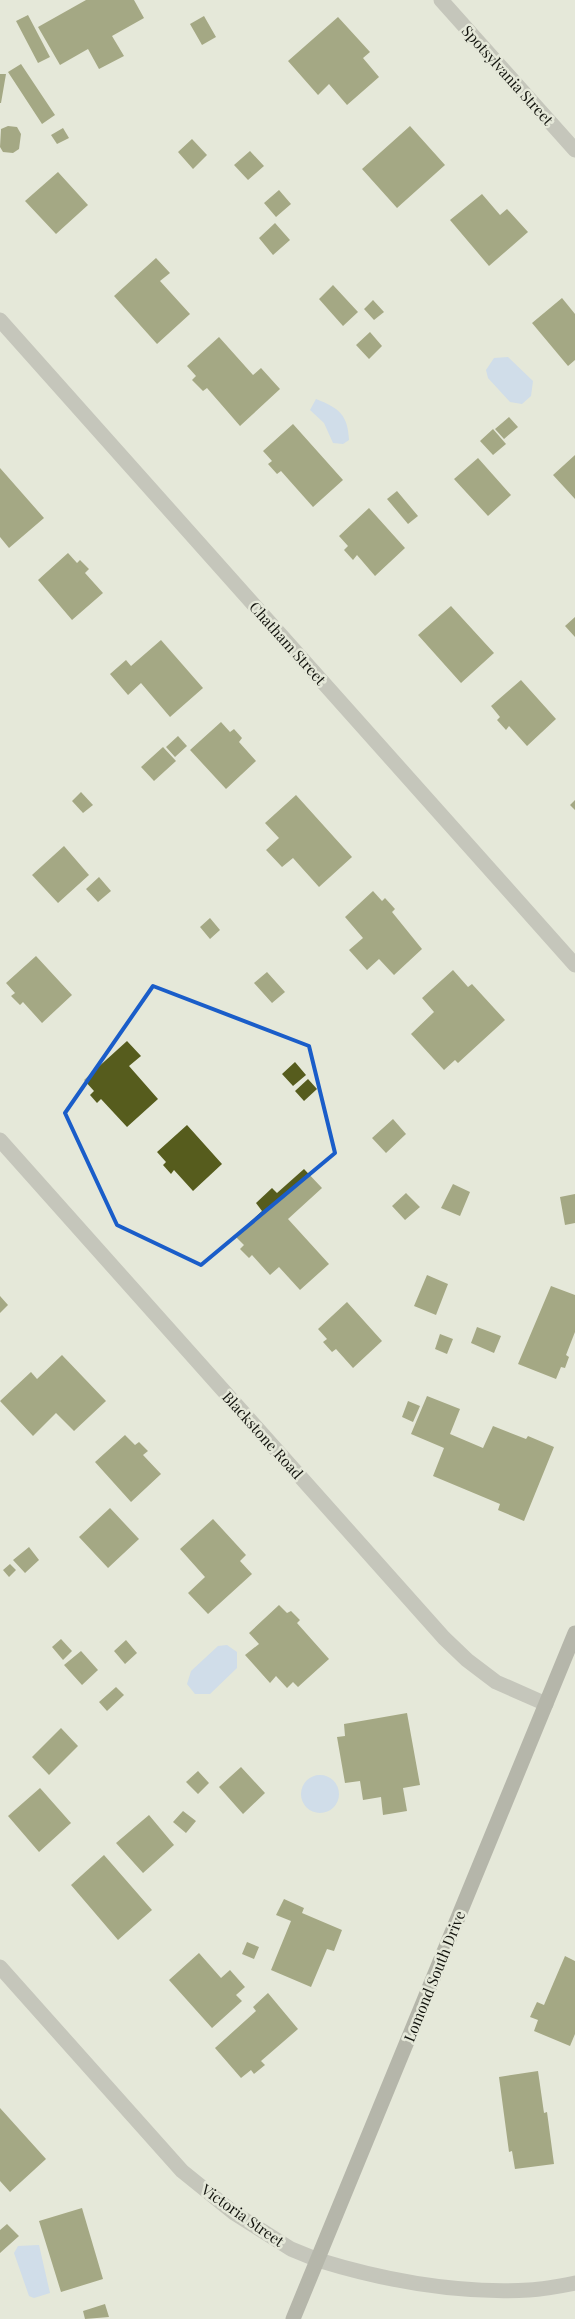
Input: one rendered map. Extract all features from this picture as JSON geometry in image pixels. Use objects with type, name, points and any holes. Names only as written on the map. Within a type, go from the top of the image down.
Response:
[{"type":"main road","name":"Lomond South Drive","points":[[293,2319],[575,1633]]},
{"type":"street","name":"Spotsylvania Street","points":[[441,0],[575,150]]},
{"type":"street","name":"Chatham Street","points":[[0,320],[575,965]]},
{"type":"street","name":"Blackstone Road","points":[[0,1140],[444,1638],[467,1660],[496,1682],[546,1704]]},
{"type":"street","name":"Victoria Street","points":[[0,1966],[182,2171],[234,2213],[291,2249],[354,2271],[407,2283],[462,2289],[530,2290],[575,2284]]},
{"type":"highlighted area","points":[[153,986],[309,1046],[335,1153],[201,1265],[117,1225],[65,1113]]},
{"type":"water","points":[[508,357],[533,381],[531,396],[522,404],[510,402],[488,378],[486,370],[494,358]]},
{"type":"water","points":[[316,399],[341,413],[347,424],[349,440],[343,444],[333,443],[324,423],[310,410]]},
{"type":"water","points":[[227,1645],[237,1652],[237,1668],[210,1694],[195,1694],[187,1684],[191,1671],[218,1646]]},
{"type":"water","points":[[320,1775],[333,1781],[339,1794],[333,1807],[320,1813],[307,1807],[301,1794],[307,1781]]},
{"type":"water","points":[[39,2245],[50,2293],[34,2298],[29,2296],[14,2253],[18,2246]]},
{"type":"building","points":[[86,0],[134,0],[144,18],[112,36],[124,56],[99,69],[88,49],[60,65],[38,27]]},
{"type":"building","points":[[28,15],[50,57],[38,63],[16,21]]},
{"type":"building","points":[[204,16],[216,37],[202,45],[190,24]]},
{"type":"building","points":[[338,17],[370,52],[363,58],[379,77],[347,105],[329,84],[318,95],[288,61]]},
{"type":"building","points":[[21,64],[55,115],[42,124],[8,72]]},
{"type":"building","points":[[0,74],[6,74],[1,103],[0,103]]},
{"type":"building","points":[[8,126],[17,127],[21,134],[19,149],[13,153],[3,152],[0,147],[1,129]]},
{"type":"building","points":[[410,126],[445,165],[397,208],[362,169]]},
{"type":"building","points":[[63,128],[69,138],[57,144],[51,135]]},
{"type":"building","points":[[192,139],[207,155],[193,169],[178,152]]},
{"type":"building","points":[[250,151],[264,166],[248,180],[234,165]]},
{"type":"building","points":[[58,172],[88,205],[56,234],[25,201]]},
{"type":"building","points":[[279,190],[291,204],[276,217],[264,203]]},
{"type":"building","points":[[482,194],[500,215],[507,209],[528,232],[489,266],[450,220]]},
{"type":"building","points":[[275,223],[290,240],[273,255],[259,238]]},
{"type":"building","points":[[156,258],[170,273],[160,281],[190,314],[157,344],[114,296]]},
{"type":"building","points":[[333,285],[358,312],[343,326],[319,299]]},
{"type":"building","points":[[562,298],[575,314],[575,360],[568,366],[532,323]]},
{"type":"building","points":[[373,300],[384,312],[374,320],[364,309]]},
{"type":"building","points":[[370,332],[382,346],[369,359],[356,345]]},
{"type":"building","points":[[219,337],[253,375],[261,368],[280,389],[240,426],[207,388],[203,391],[192,380],[196,376],[187,366]]},
{"type":"building","points":[[509,417],[518,427],[504,439],[495,429]]},
{"type":"building","points":[[293,424],[343,480],[313,507],[281,471],[277,474],[268,464],[272,461],[263,451]]},
{"type":"building","points":[[493,429],[506,444],[493,455],[480,441]]},
{"type":"building","points":[[575,455],[575,499],[553,475]]},
{"type":"building","points":[[478,458],[511,495],[488,516],[454,479]]},
{"type":"building","points":[[0,468],[44,518],[9,548],[0,537]]},
{"type":"building","points":[[397,491],[418,516],[408,524],[387,499]]},
{"type":"building","points":[[369,508],[405,548],[375,576],[357,555],[353,560],[344,550],[348,546],[339,536]]},
{"type":"building","points":[[68,553],[77,563],[80,560],[89,569],[85,573],[103,593],[72,620],[38,580]]},
{"type":"building","points":[[451,606],[494,653],[461,683],[418,635]]},
{"type":"building","points":[[575,617],[575,637],[565,626]]},
{"type":"building","points":[[161,640],[203,688],[170,717],[141,683],[128,695],[110,674],[126,660],[131,666]]},
{"type":"building","points":[[521,680],[556,719],[527,746],[509,726],[506,730],[497,720],[500,717],[491,706]]},
{"type":"building","points":[[221,722],[230,732],[234,729],[242,738],[239,742],[256,761],[226,789],[190,750]]},
{"type":"building","points":[[178,736],[187,746],[175,757],[166,747]]},
{"type":"building","points":[[163,747],[176,761],[154,781],[141,767]]},
{"type":"building","points":[[81,792],[93,805],[83,813],[72,801]]},
{"type":"building","points":[[296,795],[352,857],[319,887],[293,858],[282,867],[266,850],[279,838],[265,823]]},
{"type":"building","points":[[575,800],[575,810],[570,805]]},
{"type":"building","points":[[64,846],[89,875],[58,903],[32,875]]},
{"type":"building","points":[[99,877],[111,891],[98,902],[86,889]]},
{"type":"building","points":[[373,891],[382,901],[385,898],[395,909],[392,912],[422,949],[394,975],[379,959],[367,970],[349,950],[363,938],[345,917]]},
{"type":"building","points":[[210,918],[220,930],[210,939],[200,927]]},
{"type":"building","points":[[36,956],[72,995],[42,1023],[23,1002],[20,1005],[11,996],[15,993],[6,983]]},
{"type":"building","points":[[453,970],[468,987],[472,984],[505,1020],[458,1063],[455,1060],[444,1070],[411,1034],[434,1012],[422,998]]},
{"type":"building","points":[[267,972],[285,992],[272,1003],[254,983]]},
{"type":"building","points":[[127,1041],[141,1056],[129,1066],[158,1099],[127,1127],[101,1099],[97,1103],[90,1095],[94,1091],[84,1080]]},
{"type":"building","points":[[295,1062],[306,1075],[293,1086],[282,1074]]},
{"type":"building","points":[[308,1079],[317,1089],[304,1101],[295,1091]]},
{"type":"building","points":[[393,1119],[406,1134],[386,1153],[372,1138]]},
{"type":"building","points":[[187,1125],[222,1164],[193,1191],[174,1170],[171,1174],[163,1165],[166,1162],[157,1152]]},
{"type":"building","points":[[304,1169],[322,1188],[288,1219],[329,1264],[300,1290],[279,1267],[270,1275],[252,1255],[249,1258],[240,1249],[244,1245],[235,1236],[262,1211],[256,1203],[272,1188],[277,1193]]},
{"type":"building","points":[[453,1184],[470,1192],[460,1216],[441,1208]]},
{"type":"building","points":[[406,1193],[420,1207],[405,1220],[392,1206]]},
{"type":"building","points":[[575,1194],[575,1223],[565,1225],[560,1197]]},
{"type":"building","points":[[427,1275],[448,1284],[436,1315],[414,1306]]},
{"type":"building","points":[[551,1286],[575,1295],[575,1332],[566,1355],[569,1357],[565,1368],[561,1367],[556,1379],[518,1364]]},
{"type":"building","points":[[0,1296],[8,1305],[0,1313]]},
{"type":"building","points":[[347,1302],[382,1341],[353,1368],[336,1349],[332,1352],[323,1342],[327,1339],[318,1329]]},
{"type":"building","points":[[477,1327],[501,1336],[494,1353],[471,1343]]},
{"type":"building","points":[[440,1334],[453,1339],[447,1354],[435,1349]]},
{"type":"building","points":[[62,1355],[106,1401],[74,1431],[56,1413],[33,1436],[0,1401],[31,1372],[37,1379]]},
{"type":"building","points":[[427,1396],[460,1409],[450,1434],[483,1448],[493,1426],[526,1439],[528,1436],[554,1447],[524,1521],[498,1510],[500,1504],[433,1476],[444,1448],[411,1434]]},
{"type":"building","points":[[408,1401],[420,1406],[413,1422],[402,1417]]},
{"type":"building","points":[[125,1435],[135,1445],[139,1442],[148,1451],[143,1455],[161,1474],[131,1502],[95,1462]]},
{"type":"building","points":[[110,1508],[139,1539],[108,1568],[79,1537]]},
{"type":"building","points":[[213,1519],[246,1555],[240,1561],[252,1574],[208,1614],[188,1593],[205,1577],[180,1549]]},
{"type":"building","points":[[29,1547],[39,1560],[25,1573],[13,1560]]},
{"type":"building","points":[[10,1564],[16,1570],[9,1577],[3,1570]]},
{"type":"building","points":[[279,1605],[287,1613],[291,1611],[300,1620],[297,1623],[329,1659],[298,1687],[293,1682],[287,1688],[276,1676],[270,1683],[245,1655],[259,1644],[249,1633]]},
{"type":"building","points":[[61,1639],[72,1651],[63,1660],[52,1647]]},
{"type":"building","points":[[126,1640],[137,1653],[125,1664],[114,1651]]},
{"type":"building","points":[[81,1651],[98,1670],[82,1685],[64,1665]]},
{"type":"building","points":[[116,1687],[124,1695],[107,1711],[99,1702]]},
{"type":"building","points":[[407,1713],[420,1785],[403,1788],[407,1811],[383,1815],[381,1797],[363,1800],[360,1781],[345,1783],[337,1737],[345,1736],[344,1724]]},
{"type":"building","points":[[61,1728],[78,1746],[49,1775],[32,1757]]},
{"type":"building","points":[[241,1767],[265,1793],[243,1814],[219,1787]]},
{"type":"building","points":[[198,1771],[209,1783],[198,1794],[186,1782]]},
{"type":"building","points":[[40,1788],[71,1823],[39,1852],[8,1816]]},
{"type":"building","points":[[183,1811],[196,1821],[186,1833],[173,1822]]},
{"type":"building","points":[[149,1815],[174,1845],[143,1873],[116,1843]]},
{"type":"building","points":[[104,1855],[152,1910],[118,1940],[71,1885]]},
{"type":"building","points":[[284,1899],[304,1908],[302,1913],[342,1930],[334,1951],[327,1949],[311,1987],[271,1970],[291,1921],[276,1915]]},
{"type":"building","points":[[247,1942],[259,1947],[254,1959],[242,1954]]},
{"type":"building","points":[[199,1953],[221,1978],[230,1970],[245,1987],[236,1995],[242,2001],[212,2028],[169,1980]]},
{"type":"building","points":[[565,1956],[575,1961],[575,2034],[570,2046],[534,2031],[538,2020],[530,2017],[537,2002],[544,2005]]},
{"type":"building","points":[[268,1993],[298,2029],[261,2061],[265,2065],[254,2074],[251,2070],[241,2078],[215,2048],[256,2011],[253,2007]]},
{"type":"building","points":[[538,2071],[544,2113],[547,2112],[554,2164],[515,2169],[512,2151],[509,2152],[499,2077]]},
{"type":"building","points":[[0,2108],[46,2159],[10,2192],[0,2181]]},
{"type":"building","points":[[82,2208],[103,2279],[61,2292],[39,2221]]},
{"type":"building","points":[[7,2224],[19,2236],[0,2253],[0,2230]]},
{"type":"building","points":[[105,2304],[109,2317],[85,2319],[83,2311]]}]
